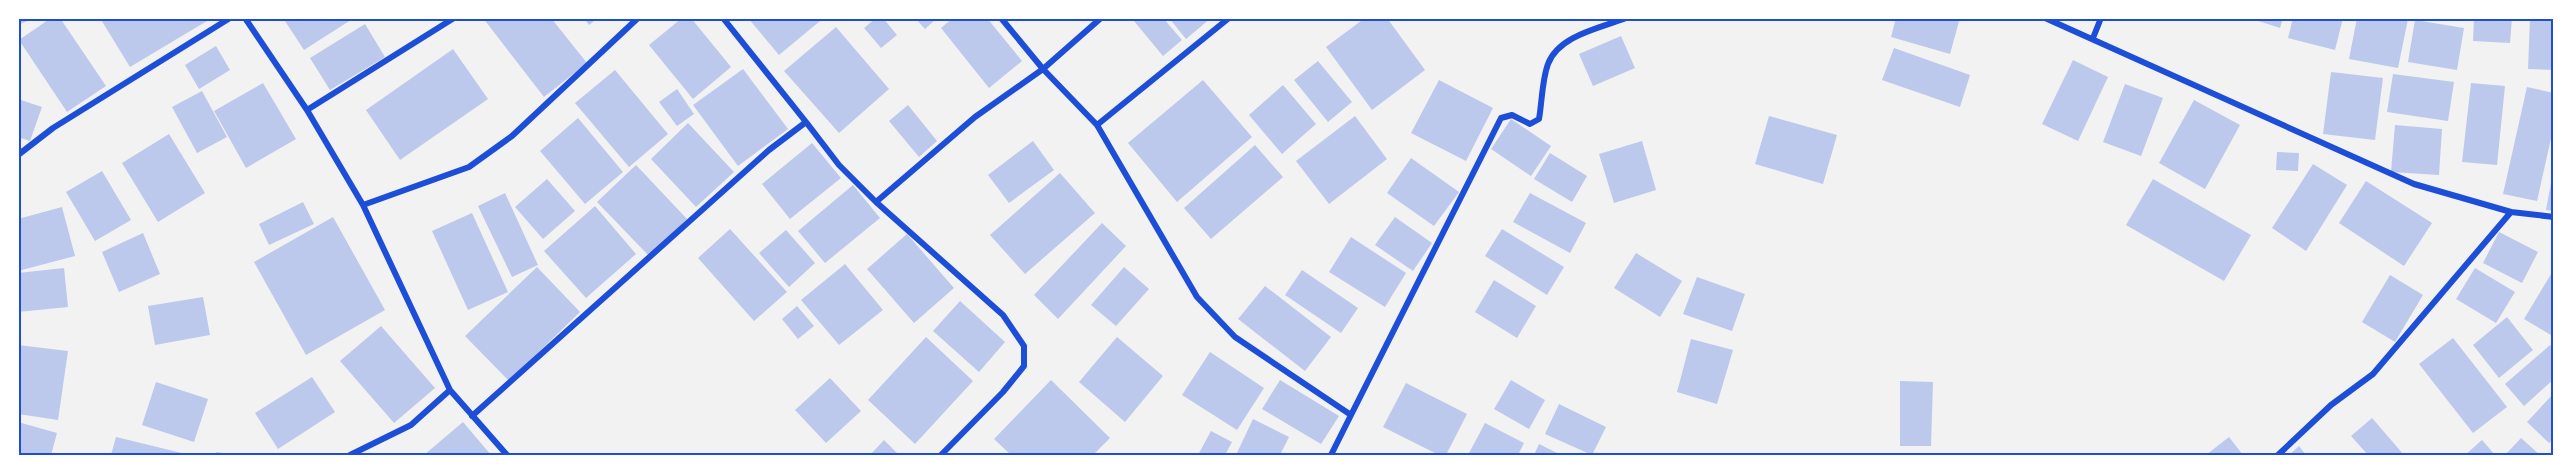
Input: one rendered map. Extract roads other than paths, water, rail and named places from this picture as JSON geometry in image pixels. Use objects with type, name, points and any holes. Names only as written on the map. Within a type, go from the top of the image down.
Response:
[{"type":"street","points":[[18,155],[53,128],[230,18]]},
{"type":"street","points":[[244,18],[308,111],[363,205],[450,390],[507,455]]},
{"type":"street","points":[[308,111],[454,18]]},
{"type":"street","points":[[363,205],[469,167],[512,136],[638,18]]},
{"type":"street","points":[[723,18],[839,165],[876,202],[1003,315],[1024,346],[1024,366],[1003,392],[941,455]]},
{"type":"street","points":[[1001,18],[1043,69],[1096,125],[1197,297],[1235,337],[1351,415]]},
{"type":"street","points":[[876,202],[975,117],[1043,69],[1101,18]]},
{"type":"street","points":[[1096,125],[1229,18]]},
{"type":"street","points":[[1331,455],[1502,118],[1512,115],[1530,124],[1536,123],[1539,119],[1548,63],[1560,47],[1576,37],[1626,18]]},
{"type":"street","points":[[2045,18],[2414,184],[2511,212],[2554,217]]},
{"type":"street","points":[[2093,38],[2101,18]]},
{"type":"street","points":[[472,416],[769,150],[806,122]]},
{"type":"street","points":[[2278,455],[2331,405],[2373,374],[2511,212]]},
{"type":"street","points":[[350,455],[411,425],[450,390]]}]
